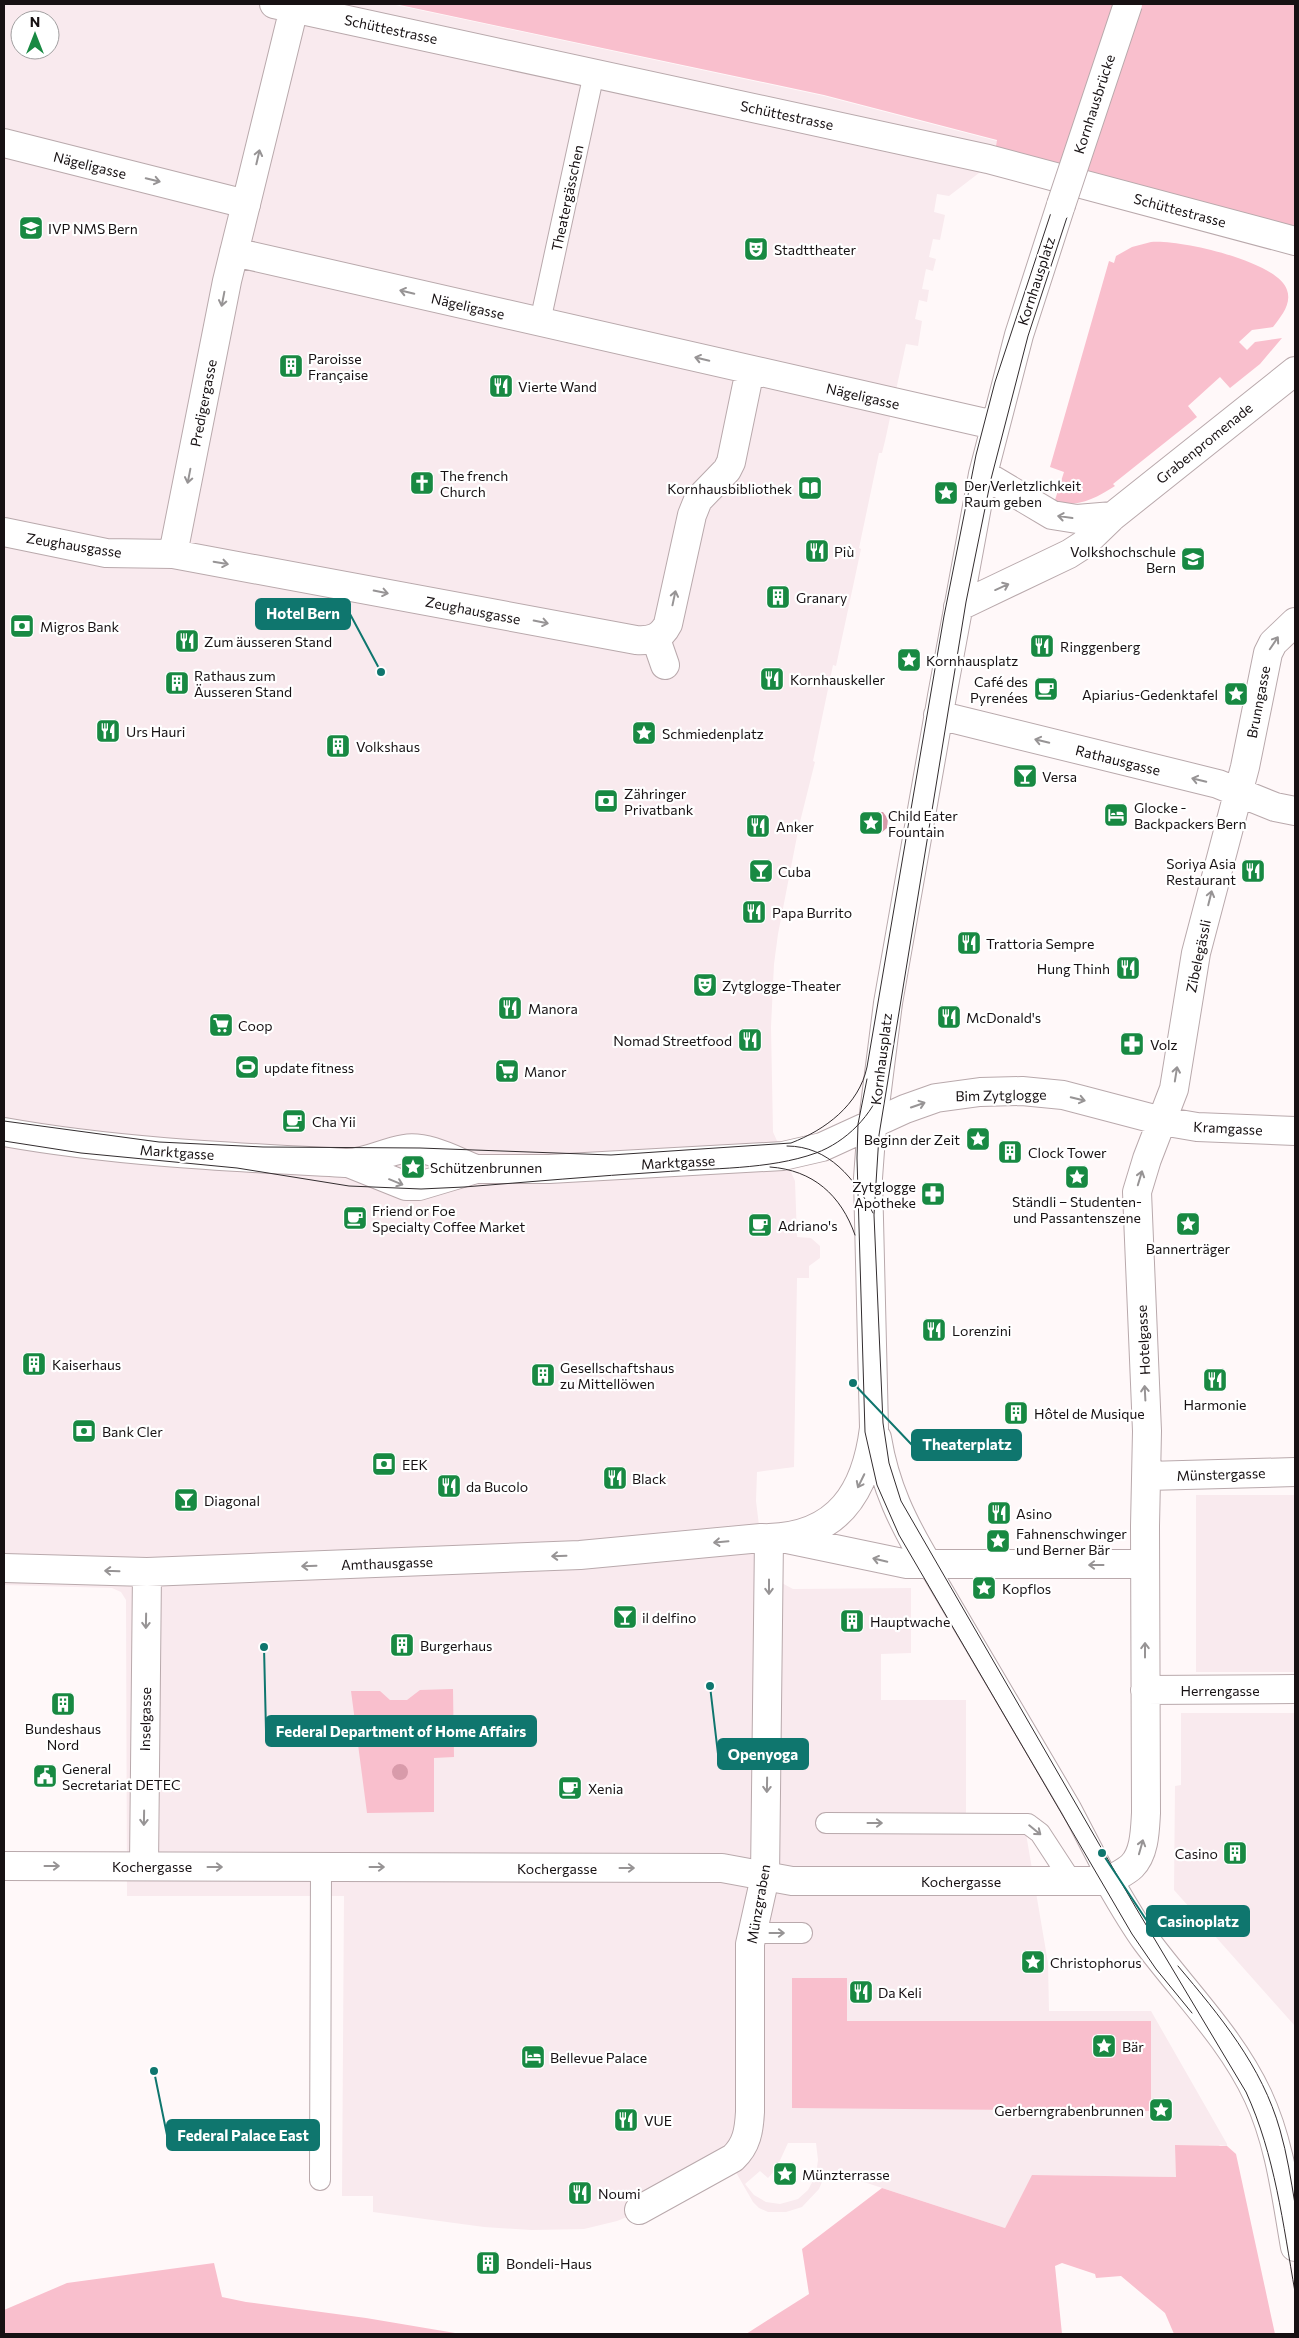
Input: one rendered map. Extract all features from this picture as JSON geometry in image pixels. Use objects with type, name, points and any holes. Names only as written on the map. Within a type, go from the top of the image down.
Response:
[{"type":"street","name":"Kornhausbrücke","points":[[1061,205],[1128,4]]},
{"type":"street","name":"Schüttestrasse","points":[[284,6],[988,159],[1295,241]]},
{"type":"street","points":[[234,252],[246,204],[284,6]]},
{"type":"street","name":"Nägeligasse","points":[[4,143],[246,204]]},
{"type":"street","name":"Kornhausplatz","points":[[874,1416],[868,1178],[872,1123],[888,1003],[938,715],[983,474],[1018,335],[1061,205]]},
{"type":"street","name":"Nägeligasse","points":[[234,252],[994,425]]},
{"type":"street","name":"Predigergasse","points":[[173,554],[234,252]]},
{"type":"street","points":[[665,665],[656,639],[668,624],[692,515],[698,500],[727,470],[731,462],[750,370]]},
{"type":"street","name":"Grabenpromenade","points":[[958,607],[1069,554],[1083,545],[1113,516],[1295,371]]},
{"type":"street","points":[[983,474],[1052,515],[1077,519],[1113,516]]},
{"type":"street","name":"Zeughausgasse","points":[[4,532],[106,552],[173,554],[636,640],[656,639]]},
{"type":"street","name":"Brunngasse","points":[[1238,792],[1245,767],[1268,653],[1273,642],[1295,622]]},
{"type":"street","name":"Rathausgasse","points":[[938,715],[1218,784],[1275,807],[1295,811]]},
{"type":"street","name":"Zibelegässli","points":[[1162,1121],[1174,1090],[1196,954],[1238,792]]},
{"type":"street","name":"Bim Zytglogge","points":[[872,1123],[905,1109],[952,1094],[1022,1091],[1063,1095],[1162,1121]]},
{"type":"street","name":"Kramgasse","points":[[1162,1121],[1197,1127],[1295,1131]]},
{"type":"street","name":"Hotelgasse","points":[[1109,1881],[1135,1861],[1145,1831],[1145,1564],[1148,1431],[1136,1203],[1140,1180],[1162,1121]]},
{"type":"street","name":"Marktgasse","points":[[4,1132],[55,1141],[171,1153],[351,1164],[406,1186],[419,1186],[476,1169],[549,1169],[783,1156],[816,1149],[872,1123]]},
{"type":"street","name":"Marktgasse","points":[[351,1164],[405,1149],[424,1150],[476,1169]]},
{"type":"street","points":[[769,1538],[792,1537],[816,1529],[843,1508],[854,1494],[868,1464],[874,1416]]},
{"type":"street","points":[[874,1416],[881,1462],[892,1497],[928,1565]]},
{"type":"street","name":"Münstergasse","points":[[1148,1476],[1295,1472]]},
{"type":"street","points":[[769,1538],[794,1540],[898,1564],[1145,1564]]},
{"type":"street","name":"Amthausgasse","points":[[4,1568],[147,1572],[580,1555],[769,1538]]},
{"type":"street","name":"Münzgraben","points":[[639,2210],[734,2158],[744,2144],[750,2112],[749,1968],[752,1934],[765,1877],[769,1538]]},
{"type":"street","name":"Inselgasse","points":[[144,1866],[147,1572]]},
{"type":"street","name":"Herrengasse","points":[[1145,1690],[1295,1689]]},
{"type":"street","name":"Kochergasse","points":[[4,1866],[722,1868],[765,1877],[812,1882],[1109,1881]]},
{"type":"street","points":[[1109,1881],[1147,1942],[1241,2063],[1265,2113],[1279,2160],[1295,2247]]},
{"type":"lane","name":"Theatergässchen","points":[[540,322],[594,73]]},
{"type":"lane","points":[[928,1565],[1066,1801],[1109,1881]]},
{"type":"lane","points":[[826,1823],[1028,1824],[1040,1833],[1072,1882]]},
{"type":"lane","points":[[320,2180],[321,1867]]},
{"type":"lane","points":[[752,1934],[802,1934]]},
{"type":"shaded area","points":[[4,4],[391,4],[824,96],[997,141],[992,163],[949,196],[937,194],[934,212],[945,215],[940,240],[933,239],[929,257],[936,259],[933,271],[926,269],[922,289],[929,290],[927,302],[919,300],[915,319],[922,321],[918,346],[906,344],[885,441],[882,453],[879,453],[859,548],[861,549],[836,666],[833,665],[813,761],[815,762],[799,826],[778,934],[774,964],[771,1027],[773,1132],[795,1181],[797,1237],[811,1238],[820,1246],[820,1258],[809,1266],[809,1278],[797,1278],[794,1467],[757,1472],[756,1501],[765,1574],[793,1589],[911,1588],[911,1653],[881,1654],[881,1700],[966,1700],[966,1815],[1023,1816],[1048,1963],[1049,2011],[1151,2011],[1227,2146],[1220,2145],[1176,2177],[1033,2175],[1005,2228],[827,2170],[819,2189],[802,2207],[786,2212],[768,2212],[759,2208],[753,2202],[730,2162],[632,2215],[617,2221],[584,2229],[532,2230],[484,2227],[373,2212],[373,2196],[342,2196],[344,1896],[127,1896],[126,1600],[121,1592],[112,1588],[4,1585]],"holes":[[[846,1978],[847,2021],[1150,2021],[792,2108]],[[788,2143],[816,2143],[818,2160],[816,2175],[808,2190],[798,2199],[780,2204],[766,2202],[754,2195],[745,2184],[760,2171],[768,2178],[776,2169]]]},
{"type":"shaded area","points":[[395,4],[1295,4],[1295,234],[994,157],[997,140],[824,95]]},
{"type":"shaded area","points":[[1151,242],[1182,244],[1226,254],[1247,261],[1280,279],[1288,295],[1287,305],[1282,314],[1273,327],[1252,330],[1239,342],[1247,350],[1255,342],[1282,338],[1260,364],[1230,388],[1220,377],[1188,406],[1197,417],[1113,484],[1115,486],[1100,495],[1079,503],[1054,503],[1064,472],[1050,467],[1109,261],[1114,263],[1116,256],[1132,247]]},
{"type":"shaded area","name":"Child Eater Fountain","points":[[873,812],[883,812],[888,819],[887,828],[881,833],[871,833],[866,826],[867,816]]},
{"type":"shaded area","points":[[1196,1495],[1295,1495],[1295,1672],[1196,1672]]},
{"type":"shaded area","points":[[453,1689],[454,1757],[434,1758],[434,1812],[367,1813],[351,1691],[380,1691],[390,1700],[407,1700],[420,1690]]},
{"type":"shaded area","name":"Casino","points":[[1181,1713],[1295,1713],[1295,2026],[1174,1890],[1175,1786],[1181,1785]]},
{"type":"shaded area","points":[[400,1764],[406,1766],[408,1772],[406,1778],[400,1780],[394,1778],[392,1772],[394,1766]]},
{"type":"shaded area","points":[[792,1978],[847,1978],[847,2021],[1151,2021],[1151,2111],[792,2108]]},
{"type":"shaded area","points":[[1175,2145],[1227,2146],[1236,2154],[1275,2334],[1174,2334],[1165,2313],[1121,2276],[1096,2278],[1095,2274],[1062,2263],[1055,2266],[1062,2334],[746,2334],[809,2294],[802,2249],[882,2188],[1005,2228],[1032,2175],[1176,2177]]},
{"type":"shaded area","points":[[214,2263],[222,2297],[461,2334],[4,2334],[4,2310],[67,2283]]},
{"type":"tram line","points":[[4,1121],[159,1142],[263,1147],[420,1148],[611,1155],[791,1143],[816,1131],[839,1114],[857,1093],[867,1067],[944,616],[976,455],[995,382],[1120,4]]},
{"type":"tram line","points":[[1137,4],[1028,336],[991,479],[966,602],[879,1135],[874,1215],[883,1423],[889,1463],[901,1501],[1136,1908],[1246,2092],[1256,2116],[1271,2165],[1282,2215],[1295,2292]]},
{"type":"tram line","points":[[867,1079],[858,1124],[857,1158],[865,1432],[877,1485],[899,1535],[1132,1934],[1156,1969],[1192,2013]]},
{"type":"tram line","points":[[4,1141],[81,1153],[237,1168],[349,1186],[421,1189],[464,1187],[739,1167],[798,1159],[827,1148],[848,1135],[873,1106],[883,1084]]},
{"type":"tram line","points":[[787,1146],[802,1147],[828,1158],[849,1177],[873,1213]]},
{"type":"tram line","points":[[770,1167],[799,1173],[823,1187],[842,1208],[855,1235]]},
{"type":"tram line","points":[[1178,1966],[1224,2023],[1251,2063],[1262,2084],[1280,2130],[1295,2204]]},
{"type":"place","name":"IVP NMS Bern","points":[[31,228]]},
{"type":"place","name":"Stadttheater","points":[[756,249]]},
{"type":"place","name":"Paroisse Française","points":[[291,366]]},
{"type":"place","name":"Vierte Wand","points":[[501,386]]},
{"type":"place","name":"The french Church","points":[[422,483]]},
{"type":"place","name":"Kornhausbibliothek","points":[[810,488]]},
{"type":"place","name":"Der Verletzlichkeit Raum geben","points":[[946,493]]},
{"type":"place","name":"Più","points":[[817,551]]},
{"type":"place","name":"Volkshochschule Bern","points":[[1193,559]]},
{"type":"place","name":"Granary","points":[[778,597]]},
{"type":"place","name":"Migros Bank","points":[[22,626]]},
{"type":"place","name":"Zum äusseren Stand","points":[[187,641]]},
{"type":"place","name":"Ringgenberg","points":[[1042,646]]},
{"type":"place","name":"Kornhausplatz","points":[[909,660]]},
{"type":"place","name":"Hotel Bern","points":[[381,672]]},
{"type":"place","name":"Kornhauskeller","points":[[772,679]]},
{"type":"place","name":"Rathaus zum Äusseren Stand","points":[[177,683]]},
{"type":"place","name":"Café des Pyrenées","points":[[1046,689]]},
{"type":"place","name":"Apiarius-Gedenktafel","points":[[1236,694]]},
{"type":"place","name":"Urs Hauri","points":[[108,731]]},
{"type":"place","name":"Schmiedenplatz","points":[[644,733]]},
{"type":"place","name":"Volkshaus","points":[[338,746]]},
{"type":"place","name":"Versa","points":[[1025,776]]},
{"type":"place","name":"Zähringer Privatbank","points":[[606,801]]},
{"type":"place","name":"Glocke - Backpackers Bern","points":[[1116,815]]},
{"type":"place","name":"Child Eater Fountain","points":[[871,823]]},
{"type":"place","name":"Anker","points":[[758,826]]},
{"type":"place","name":"Cuba","points":[[761,871]]},
{"type":"place","name":"Soriya Asia Restaurant","points":[[1253,871]]},
{"type":"place","name":"Papa Burrito","points":[[754,912]]},
{"type":"place","name":"Trattoria Sempre","points":[[969,943]]},
{"type":"place","name":"Hung Thinh","points":[[1128,968]]},
{"type":"place","name":"Zytglogge-Theater","points":[[705,985]]},
{"type":"place","name":"Manora","points":[[510,1008]]},
{"type":"place","name":"McDonald's","points":[[949,1017]]},
{"type":"place","name":"Coop","points":[[221,1025]]},
{"type":"place","name":"Nomad Streetfood","points":[[750,1040]]},
{"type":"place","name":"Volz","points":[[1132,1044]]},
{"type":"place","name":"update fitness","points":[[247,1067]]},
{"type":"place","name":"Manor","points":[[507,1071]]},
{"type":"place","name":"Cha Yii","points":[[294,1121]]},
{"type":"place","name":"Beginn der Zeit","points":[[978,1139]]},
{"type":"place","name":"Clock Tower","points":[[1010,1152]]},
{"type":"place","name":"Schützenbrunnen","points":[[413,1167]]},
{"type":"place","name":"Ständli – Studenten- und Passantenszene","points":[[1077,1177]]},
{"type":"place","name":"Zytglogge Apotheke","points":[[933,1194]]},
{"type":"place","name":"Friend or Foe Specialty Coffee Market","points":[[355,1218]]},
{"type":"place","name":"Bannerträger","points":[[1188,1224]]},
{"type":"place","name":"Adriano's","points":[[760,1225]]},
{"type":"place","name":"Lorenzini","points":[[934,1330]]},
{"type":"place","name":"Kaiserhaus","points":[[34,1364]]},
{"type":"place","name":"Gesellschaftshaus zu Mittellöwen","points":[[543,1375]]},
{"type":"place","name":"Harmonie","points":[[1215,1380]]},
{"type":"place","name":"Theaterplatz","points":[[853,1383]]},
{"type":"place","name":"Hôtel de Musique","points":[[1016,1413]]},
{"type":"place","name":"Bank Cler","points":[[84,1431]]},
{"type":"place","name":"EEK","points":[[384,1464]]},
{"type":"place","name":"Black","points":[[615,1478]]},
{"type":"place","name":"da Bucolo","points":[[449,1486]]},
{"type":"place","name":"Diagonal","points":[[186,1500]]},
{"type":"place","name":"Asino","points":[[999,1513]]},
{"type":"place","name":"Fahnenschwinger und Berner Bär","points":[[998,1541]]},
{"type":"place","name":"Kopflos","points":[[984,1588]]},
{"type":"place","name":"il delfino","points":[[625,1617]]},
{"type":"place","name":"Hauptwache","points":[[852,1621]]},
{"type":"place","name":"Burgerhaus","points":[[402,1645]]},
{"type":"place","name":"Federal Department of Home Affairs","points":[[264,1647]]},
{"type":"place","name":"Openyoga","points":[[710,1686]]},
{"type":"place","name":"Bundeshaus Nord","points":[[63,1704]]},
{"type":"place","name":"General Secretariat DETEC","points":[[45,1776]]},
{"type":"place","name":"Xenia","points":[[570,1788]]},
{"type":"place","name":"Casinoplatz","points":[[1102,1853]]},
{"type":"place","name":"Casino","points":[[1235,1853]]},
{"type":"place","name":"Christophorus","points":[[1033,1962]]},
{"type":"place","name":"Da Keli","points":[[861,1992]]},
{"type":"place","name":"Bär","points":[[1104,2046]]},
{"type":"place","name":"Bellevue Palace","points":[[533,2057]]},
{"type":"place","name":"Federal Palace East","points":[[154,2071]]},
{"type":"place","name":"Gerberngrabenbrunnen","points":[[1161,2110]]},
{"type":"place","name":"VUE","points":[[626,2120]]},
{"type":"place","name":"Münzterrasse","points":[[785,2174]]},
{"type":"place","name":"Noumi","points":[[580,2193]]},
{"type":"place","name":"Bondeli-Haus","points":[[488,2263]]}]
